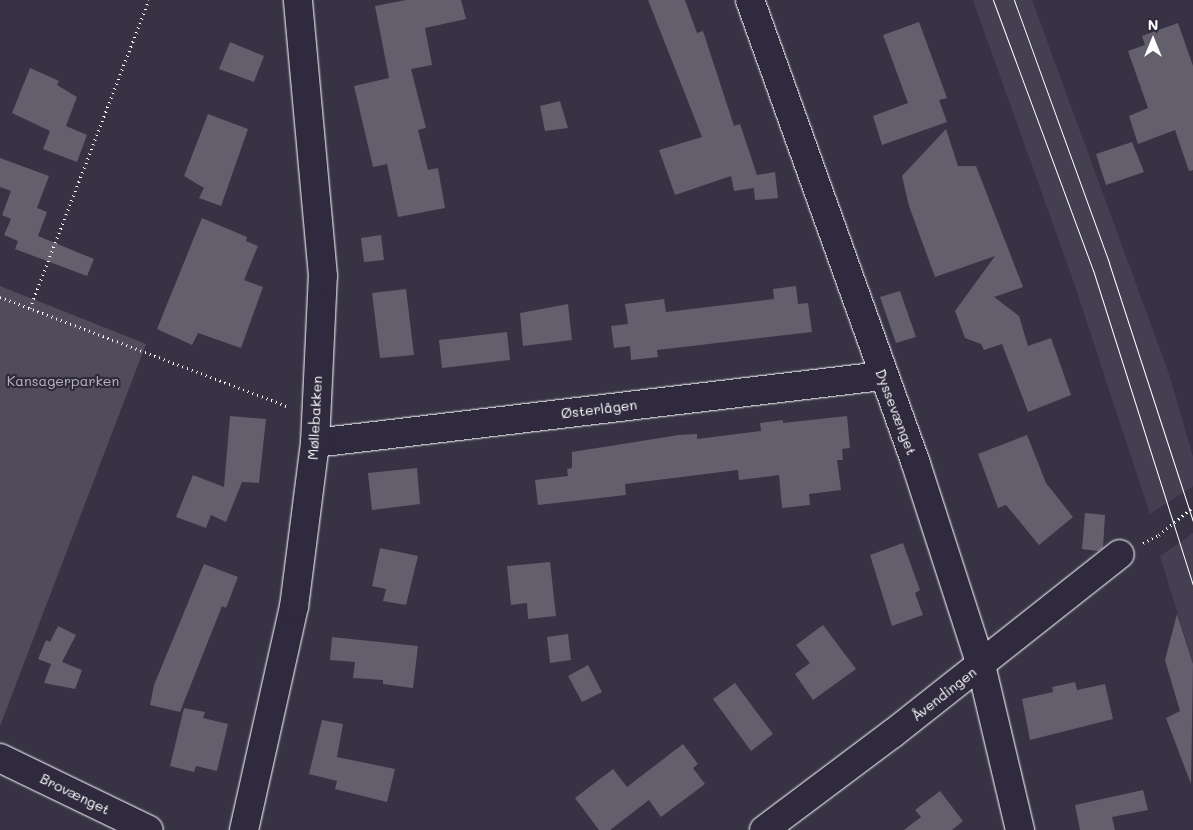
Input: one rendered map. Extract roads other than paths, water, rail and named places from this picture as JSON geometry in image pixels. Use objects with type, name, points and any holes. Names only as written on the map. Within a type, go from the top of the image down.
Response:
[{"type":"street","name":"Møllebakken","points":[[244,830],[294,607],[316,430],[323,276],[298,0]]},
{"type":"street","name":"Dyssevænget","points":[[750,0],[882,376],[916,464],[981,665],[1020,830]]},
{"type":"street","name":"Østerlågen","points":[[316,430],[882,376]]},
{"type":"street","name":"Åvendingen","points":[[764,830],[981,665],[1120,554]]},
{"type":"street","name":"Brovænget","points":[[0,758],[149,830]]},
{"type":"tram line","points":[[993,0],[1093,270],[1193,585]]},
{"type":"tram line","points":[[1014,0],[1109,263],[1193,521]]},
{"type":"park label","name":"Kansagerparken","points":[[63,381]]}]
